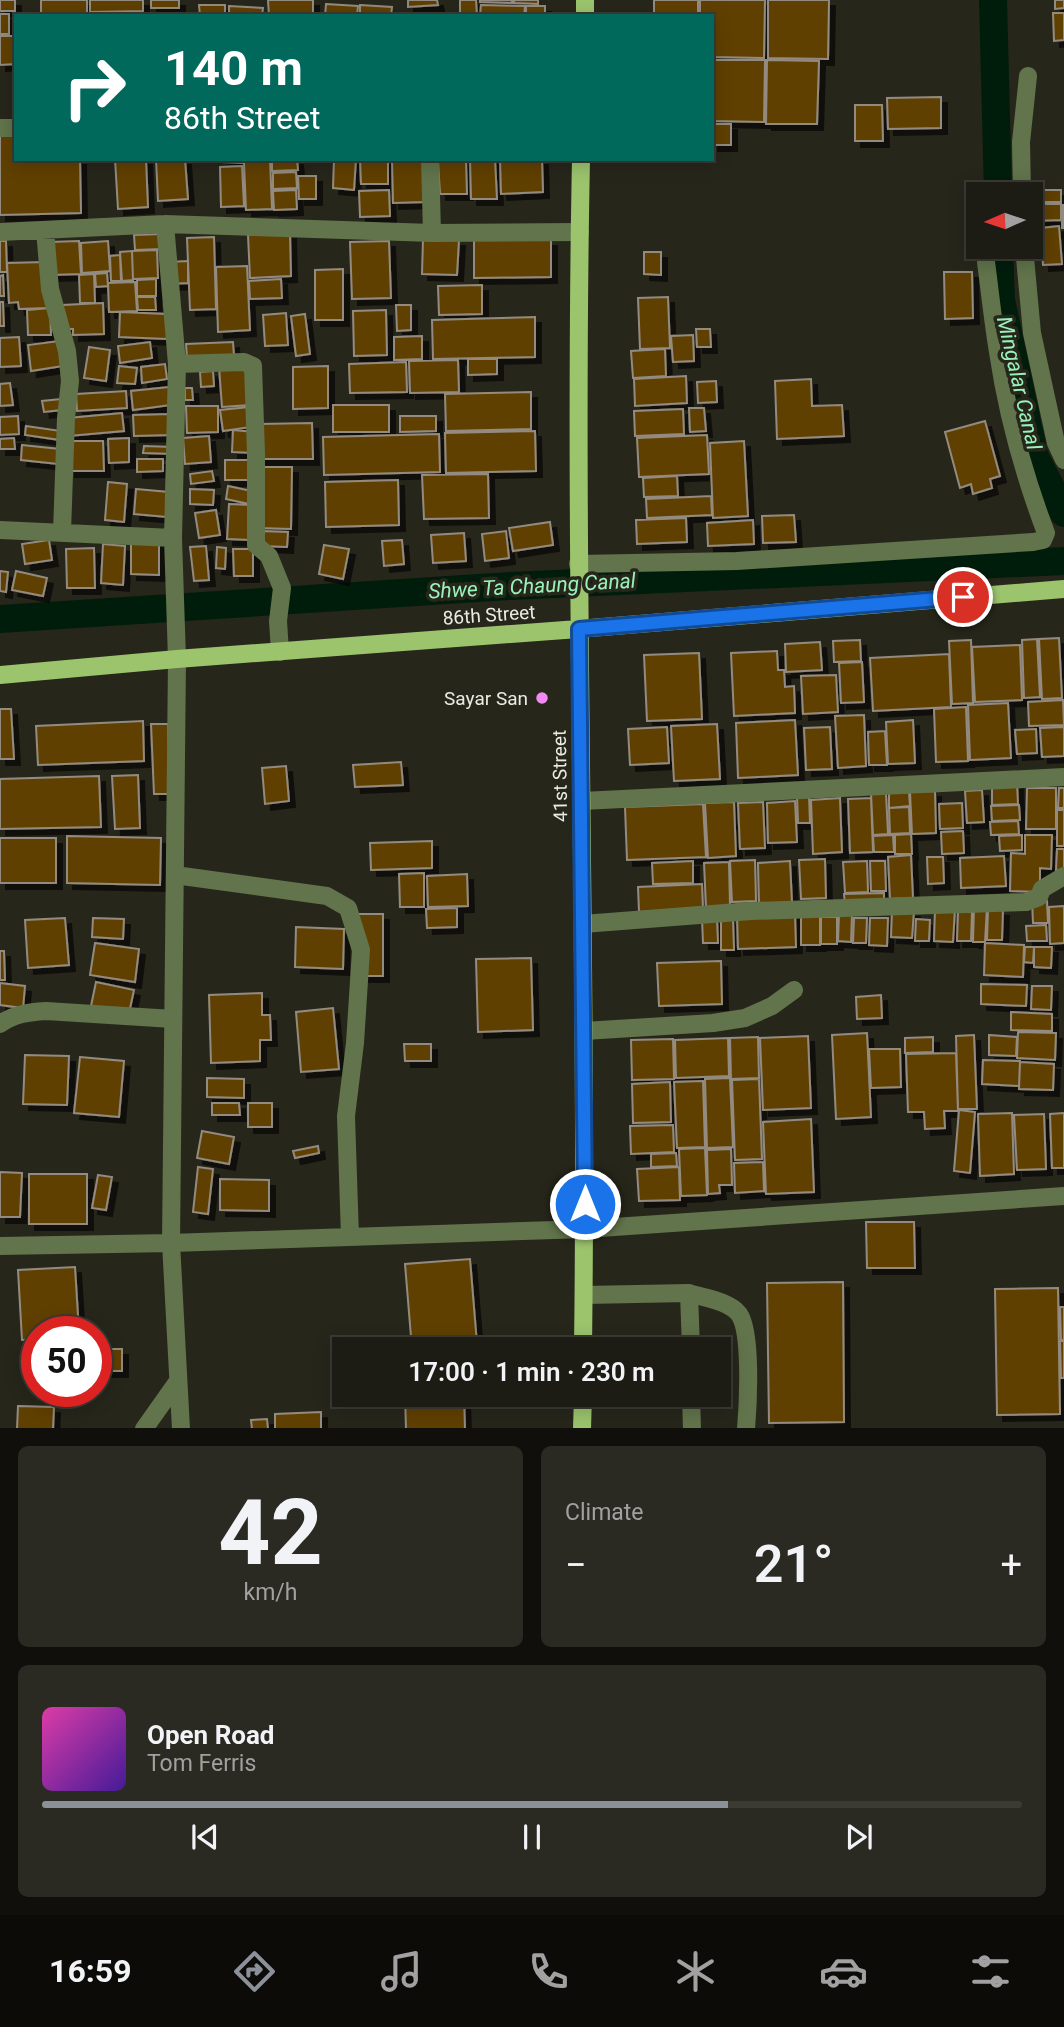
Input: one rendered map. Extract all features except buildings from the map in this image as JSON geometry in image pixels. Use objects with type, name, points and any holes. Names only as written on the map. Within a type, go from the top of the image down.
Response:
[{"type":"main road","name":"41st Street","points":[[581,161],[578,567],[584,1031],[583,1337]]},
{"type":"main road","name":"86th Street","points":[[0,675],[280,652],[579,623],[1064,589]]},
{"type":"main road","points":[[582,1428],[583,1407]]},
{"type":"street","points":[[1022,182],[1021,142],[1028,76]]},
{"type":"street","points":[[430,161],[432,233]]},
{"type":"street","points":[[165,224],[177,364],[173,538],[177,659],[171,1243],[181,1428]]},
{"type":"street","points":[[0,232],[165,224],[432,233],[580,232]]},
{"type":"street","points":[[45,230],[50,289],[67,351],[70,381],[62,532]]},
{"type":"street","points":[[1025,259],[1032,333],[1056,443],[1064,460]]},
{"type":"street","points":[[578,567],[737,561],[1042,540],[1046,533],[1014,430],[998,354],[986,262]]},
{"type":"street","points":[[177,364],[244,362],[253,366],[256,545],[269,556],[282,588],[278,621],[280,652]]},
{"type":"street","points":[[0,530],[173,538]]},
{"type":"street","points":[[582,801],[1064,777]]},
{"type":"street","points":[[175,875],[327,896],[348,908],[361,950],[355,1043],[346,1116],[349,1237]]},
{"type":"street","points":[[583,924],[751,911],[1026,902],[1039,897],[1042,889],[1064,876]]},
{"type":"street","points":[[584,1031],[713,1023],[745,1018],[772,1006],[794,990]]},
{"type":"street","points":[[0,1024],[26,1012],[46,1011],[173,1019]]},
{"type":"street","points":[[0,1246],[585,1229],[1064,1196]]},
{"type":"street","points":[[584,1295],[689,1293],[728,1306],[740,1315],[746,1336],[749,1401],[746,1428]]},
{"type":"street","points":[[689,1293],[691,1337]]},
{"type":"street","points":[[145,1428],[178,1381]]},
{"type":"street","points":[[691,1407],[692,1428]]},
{"type":"waterway","name":"Mingalar Canal","points":[[993,0],[998,182]]},
{"type":"waterway","name":"Mingalar Canal","points":[[999,259],[1001,300],[1034,455],[1064,513]]},
{"type":"waterway","name":"Shwe Ta Chaung Canal","points":[[0,619],[510,586],[1064,561]]},
{"type":"place","name":"Sayar San","points":[[542,698]]},
{"type":"route","points":[[585,1204],[579,629],[963,597]]}]
